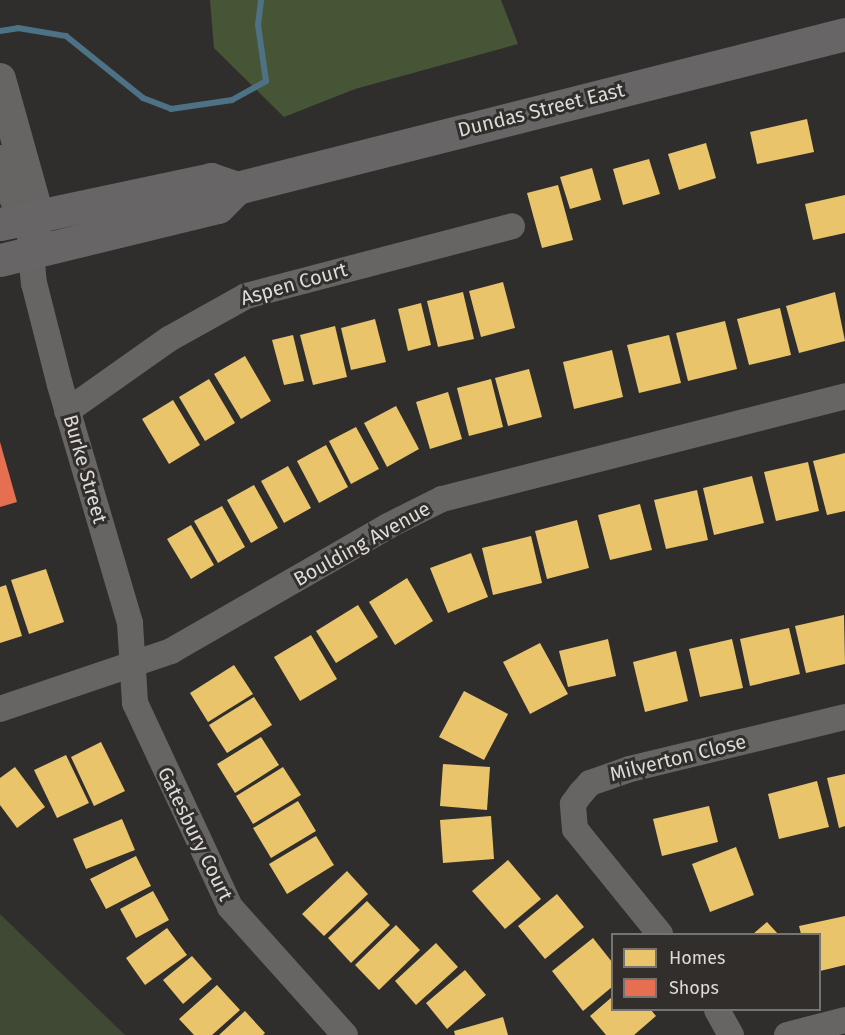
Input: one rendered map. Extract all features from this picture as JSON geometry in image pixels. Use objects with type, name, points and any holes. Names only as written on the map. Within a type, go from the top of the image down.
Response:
[{"type":"main road","name":"Dundas Street East","points":[[0,260],[34,262],[218,207],[237,188],[845,34]]},
{"type":"main road","points":[[20,219],[211,178],[237,188]]},
{"type":"street","name":"Burke Street","points":[[0,80],[20,219],[34,262],[34,283],[67,411],[130,623],[132,665]]},
{"type":"street","points":[[0,161],[20,219]]},
{"type":"street","name":"Aspen Court","points":[[67,411],[169,339],[246,296],[512,226]]},
{"type":"street","name":"Boulding Avenue","points":[[0,709],[132,665],[216,628],[378,531],[442,499],[845,396]]},
{"type":"street","name":"Gatesbury Court","points":[[132,665],[135,703],[230,907],[345,1035]]},
{"type":"street","name":"Milverton Close","points":[[659,933],[574,829],[573,804],[580,793],[590,783],[621,771],[845,717]]},
{"type":"street","points":[[718,1011],[731,1035]]},
{"type":"street","points":[[787,1035],[845,1020]]},
{"type":"green space","points":[[210,0],[501,0],[518,44],[355,89],[284,117],[214,48]]},
{"type":"green space","points":[[0,914],[125,1035],[0,1035]]},
{"type":"building: Homes","points":[[807,119],[814,152],[757,164],[750,132]]},
{"type":"building: Homes","points":[[706,143],[716,178],[679,190],[668,154]]},
{"type":"building: Homes","points":[[649,159],[660,194],[623,205],[613,169]]},
{"type":"building: Homes","points":[[592,168],[601,200],[570,209],[560,177]]},
{"type":"building: Homes","points":[[558,185],[573,240],[542,248],[527,193]]},
{"type":"building: Homes","points":[[845,195],[845,233],[813,240],[805,204]]},
{"type":"building: Homes","points":[[503,282],[515,328],[481,337],[469,291]]},
{"type":"building: Homes","points":[[463,292],[474,339],[438,347],[427,301]]},
{"type":"building: Homes","points":[[835,292],[845,341],[799,353],[786,306]]},
{"type":"building: Homes","points":[[421,303],[431,345],[408,351],[398,309]]},
{"type":"building: Homes","points":[[780,308],[791,355],[749,365],[737,319]]},
{"type":"building: Homes","points":[[375,319],[386,362],[351,370],[341,328]]},
{"type":"building: Homes","points":[[725,321],[737,369],[688,381],[676,333]]},
{"type":"building: Homes","points":[[335,326],[347,377],[313,385],[300,335]]},
{"type":"building: Homes","points":[[293,335],[304,381],[284,385],[272,340]]},
{"type":"building: Homes","points":[[669,335],[681,383],[639,393],[627,345]]},
{"type":"building: Homes","points":[[612,350],[623,397],[574,409],[563,362]]},
{"type":"building: Homes","points":[[245,356],[271,401],[241,419],[214,374]]},
{"type":"building: Homes","points":[[529,369],[542,417],[508,426],[495,378]]},
{"type":"building: Homes","points":[[209,379],[235,423],[205,441],[179,397]]},
{"type":"building: Homes","points":[[491,379],[503,427],[469,436],[457,388]]},
{"type":"building: Homes","points":[[448,392],[462,439],[430,449],[416,402]]},
{"type":"building: Homes","points":[[173,400],[200,445],[169,464],[142,419]]},
{"type":"building: Homes","points":[[396,406],[419,449],[387,467],[364,423]]},
{"type":"building: Homes","points":[[356,427],[379,469],[351,484],[329,441]]},
{"type":"building: Homes","points":[[326,445],[348,487],[319,503],[297,461]]},
{"type":"building: Homes","points":[[845,453],[845,511],[827,515],[813,461]]},
{"type":"building: Homes","points":[[808,462],[819,511],[776,521],[764,472]]},
{"type":"building: Homes","points":[[288,466],[311,508],[284,523],[261,481]]},
{"type":"building: Homes","points":[[752,476],[764,523],[714,535],[703,488]]},
{"type":"building: Homes","points":[[254,485],[278,528],[251,543],[227,500]]},
{"type":"building: Homes","points":[[697,490],[708,540],[666,549],[654,500]]},
{"type":"building: Homes","points":[[640,504],[652,550],[610,560],[598,515]]},
{"type":"building: Homes","points":[[222,506],[245,547],[218,563],[194,521]]},
{"type":"building: Homes","points":[[577,520],[589,568],[547,579],[535,531]]},
{"type":"building: Homes","points":[[191,525],[214,565],[191,579],[167,539]]},
{"type":"building: Homes","points":[[531,536],[542,583],[493,595],[482,548]]},
{"type":"building: Homes","points":[[471,553],[488,597],[448,613],[430,568]]},
{"type":"building: Homes","points":[[46,569],[64,622],[29,634],[11,580]]},
{"type":"building: Homes","points":[[407,578],[433,621],[395,645],[369,602]]},
{"type":"building: Homes","points":[[6,585],[22,636],[0,643],[0,587]]},
{"type":"building: Homes","points":[[358,605],[378,637],[336,663],[316,631]]},
{"type":"building: Homes","points":[[844,615],[845,664],[806,673],[795,626]]},
{"type":"building: Homes","points":[[789,628],[800,674],[750,686],[740,639]]},
{"type":"building: Homes","points":[[311,635],[337,679],[300,701],[274,657]]},
{"type":"building: Homes","points":[[608,639],[616,676],[568,687],[559,651]]},
{"type":"building: Homes","points":[[732,639],[743,688],[700,697],[689,649]]},
{"type":"building: Homes","points":[[540,643],[568,694],[530,714],[503,662]]},
{"type":"building: Homes","points":[[676,651],[688,701],[645,712],[633,662]]},
{"type":"building: Homes","points":[[234,665],[253,694],[208,722],[190,693]]},
{"type":"building: Homes","points":[[464,691],[508,714],[484,760],[439,737]]},
{"type":"building: Homes","points":[[254,697],[272,725],[227,753],[209,725]]},
{"type":"building: Homes","points":[[261,737],[279,765],[235,793],[217,764]]},
{"type":"building: Homes","points":[[101,742],[125,791],[94,806],[71,757]]},
{"type":"building: Homes","points":[[66,755],[89,803],[57,818],[34,770]]},
{"type":"building: Homes","points":[[443,764],[490,767],[487,810],[440,806]]},
{"type":"building: Homes","points":[[15,767],[45,807],[17,828],[0,805],[0,778]]},
{"type":"building: Homes","points":[[283,767],[301,795],[253,824],[236,796]]},
{"type":"building: Homes","points":[[845,774],[845,826],[839,828],[827,778]]},
{"type":"building: Homes","points":[[817,781],[829,827],[779,839],[768,794]]},
{"type":"building: Homes","points":[[298,801],[316,831],[271,858],[253,828]]},
{"type":"building: Homes","points":[[709,806],[718,842],[662,856],[653,819]]},
{"type":"building: Homes","points":[[491,816],[494,859],[443,863],[440,820]]},
{"type":"building: Homes","points":[[122,819],[135,850],[86,869],[73,839]]},
{"type":"building: Homes","points":[[316,836],[334,865],[287,894],[269,864]]},
{"type":"building: Homes","points":[[736,847],[754,895],[710,912],[692,864]]},
{"type":"building: Homes","points":[[136,856],[151,886],[106,909],[90,879]]},
{"type":"building: Homes","points":[[508,860],[541,899],[505,929],[472,891]]},
{"type":"building: Homes","points":[[347,871],[368,894],[324,936],[302,914]]},
{"type":"building: Homes","points":[[153,891],[169,920],[136,938],[120,909]]},
{"type":"building: Homes","points":[[557,894],[584,927],[545,959],[518,926]]},
{"type":"building: Homes","points":[[367,901],[390,925],[351,963],[328,938]]},
{"type":"building: Homes","points":[[845,916],[845,965],[821,971],[821,933],[801,933],[799,926]]},
{"type":"building: Homes","points":[[767,922],[777,933],[754,933]]},
{"type":"building: Homes","points":[[396,925],[420,950],[379,990],[355,965]]},
{"type":"building: Homes","points":[[167,928],[187,955],[145,985],[126,958]]},
{"type":"building: Homes","points":[[593,938],[611,961],[611,988],[583,1011],[552,971]]},
{"type":"building: Homes","points":[[436,943],[458,967],[416,1005],[395,981]]},
{"type":"building: Homes","points":[[192,956],[212,979],[183,1004],[163,980]]},
{"type":"building: Homes","points":[[465,970],[486,995],[447,1029],[426,1003]]},
{"type":"building: Homes","points":[[217,985],[240,1010],[212,1035],[194,1035],[179,1019]]},
{"type":"building: Homes","points":[[611,998],[611,1011],[652,1011],[656,1016],[634,1035],[606,1035],[590,1016]]},
{"type":"building: Homes","points":[[245,1011],[265,1033],[263,1035],[219,1035]]},
{"type":"building: Homes","points":[[503,1017],[508,1035],[455,1035],[454,1031]]},
{"type":"building: Shops","points":[[0,442],[17,502],[0,507]]},
{"type":"waterway","points":[[0,31],[18,28],[66,36],[143,98],[171,109],[232,100],[266,81],[258,25],[261,0]]}]
